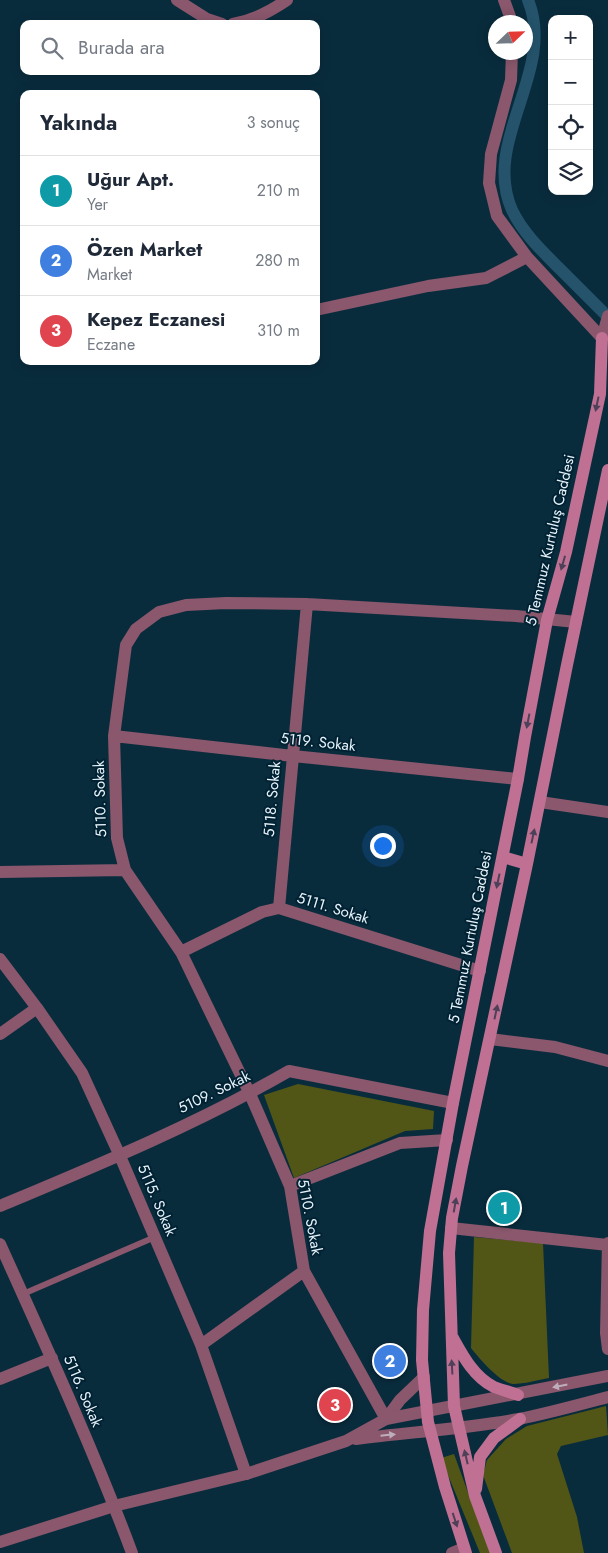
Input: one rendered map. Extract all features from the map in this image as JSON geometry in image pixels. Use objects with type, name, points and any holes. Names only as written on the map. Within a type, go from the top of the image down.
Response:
[{"type":"main road","name":"5 Temmuz Kurtuluş Caddesi","points":[[466,1551],[445,1487],[430,1432],[427,1410],[422,1360],[423,1310],[430,1231],[547,620],[566,552],[600,394],[605,342]]},
{"type":"main road","points":[[496,1553],[475,1496],[454,1406],[449,1253],[451,1228],[462,1166],[527,864],[608,470]]},
{"type":"main road","points":[[503,857],[527,864]]},
{"type":"main road","points":[[451,1334],[464,1357],[475,1371],[493,1386],[518,1395]]},
{"type":"main road","points":[[475,1496],[480,1457],[494,1438],[520,1419]]},
{"type":"street","points":[[177,0],[210,20]]},
{"type":"street","points":[[250,20],[270,12],[287,0]]},
{"type":"street","points":[[504,0],[509,15]]},
{"type":"street","points":[[512,60],[511,80],[491,154],[490,183],[497,216],[527,257],[605,342]]},
{"type":"street","points":[[320,309],[428,286],[486,278],[527,257]]},
{"type":"street","points":[[605,342],[608,316]]},
{"type":"street","name":"5110. Sokak","points":[[384,1417],[304,1271],[290,1186],[250,1094],[181,952],[125,870],[117,838],[114,736],[126,645],[136,630],[159,612],[186,605],[226,603],[307,604],[576,622]]},
{"type":"street","name":"5118. Sokak","points":[[278,908],[307,604]]},
{"type":"street","name":"5119. Sokak","points":[[114,736],[518,779]]},
{"type":"street","points":[[540,802],[608,812]]},
{"type":"street","points":[[0,872],[125,870]]},
{"type":"street","name":"5111. Sokak","points":[[181,952],[262,912],[278,908],[480,971]]},
{"type":"street","name":"5115. Sokak","points":[[0,959],[82,1073],[120,1156],[201,1345],[246,1474]]},
{"type":"street","points":[[0,1034],[37,1008]]},
{"type":"street","points":[[490,1039],[555,1047],[608,1061]]},
{"type":"street","name":"5109. Sokak","points":[[0,1206],[120,1156],[250,1094],[289,1071],[453,1103]]},
{"type":"street","points":[[290,1186],[400,1143],[447,1140]]},
{"type":"street","points":[[451,1228],[608,1244],[606,1333],[608,1349]]},
{"type":"street","name":"5116. Sokak","points":[[0,1244],[52,1358],[132,1553]]},
{"type":"street","points":[[201,1345],[304,1271]]},
{"type":"street","points":[[0,1379],[52,1358]]},
{"type":"street","points":[[384,1417],[518,1395],[608,1376]]},
{"type":"street","points":[[346,1441],[384,1417],[424,1377]]},
{"type":"street","points":[[0,1542],[114,1506],[246,1474],[346,1441],[430,1432],[520,1419],[608,1398]]},
{"type":"street","points":[[452,1553],[466,1551]]},
{"type":"lane","points":[[23,1294],[155,1237]]},
{"type":"green space","points":[[298,1084],[434,1111],[433,1129],[405,1131],[294,1178],[264,1095]]},
{"type":"green space","points":[[474,1237],[543,1243],[549,1378],[513,1384],[502,1379],[490,1369],[471,1348]]},
{"type":"green space","points":[[606,1406],[608,1435],[561,1446],[557,1454],[577,1517],[584,1553],[512,1553],[483,1475],[487,1460],[506,1439],[527,1426]]},
{"type":"green space","points":[[454,1454],[490,1553],[480,1553],[441,1458]]},
{"type":"waterway","points":[[528,0],[534,27],[533,53],[528,79],[511,132],[506,158],[505,184],[512,210],[527,234],[608,317]]},
{"type":"place","name":"Uğur Apt.","points":[[504,1208]]},
{"type":"place","name":"Özen Market","points":[[390,1361]]},
{"type":"place","name":"Kepez Eczanesi","points":[[335,1405]]}]
